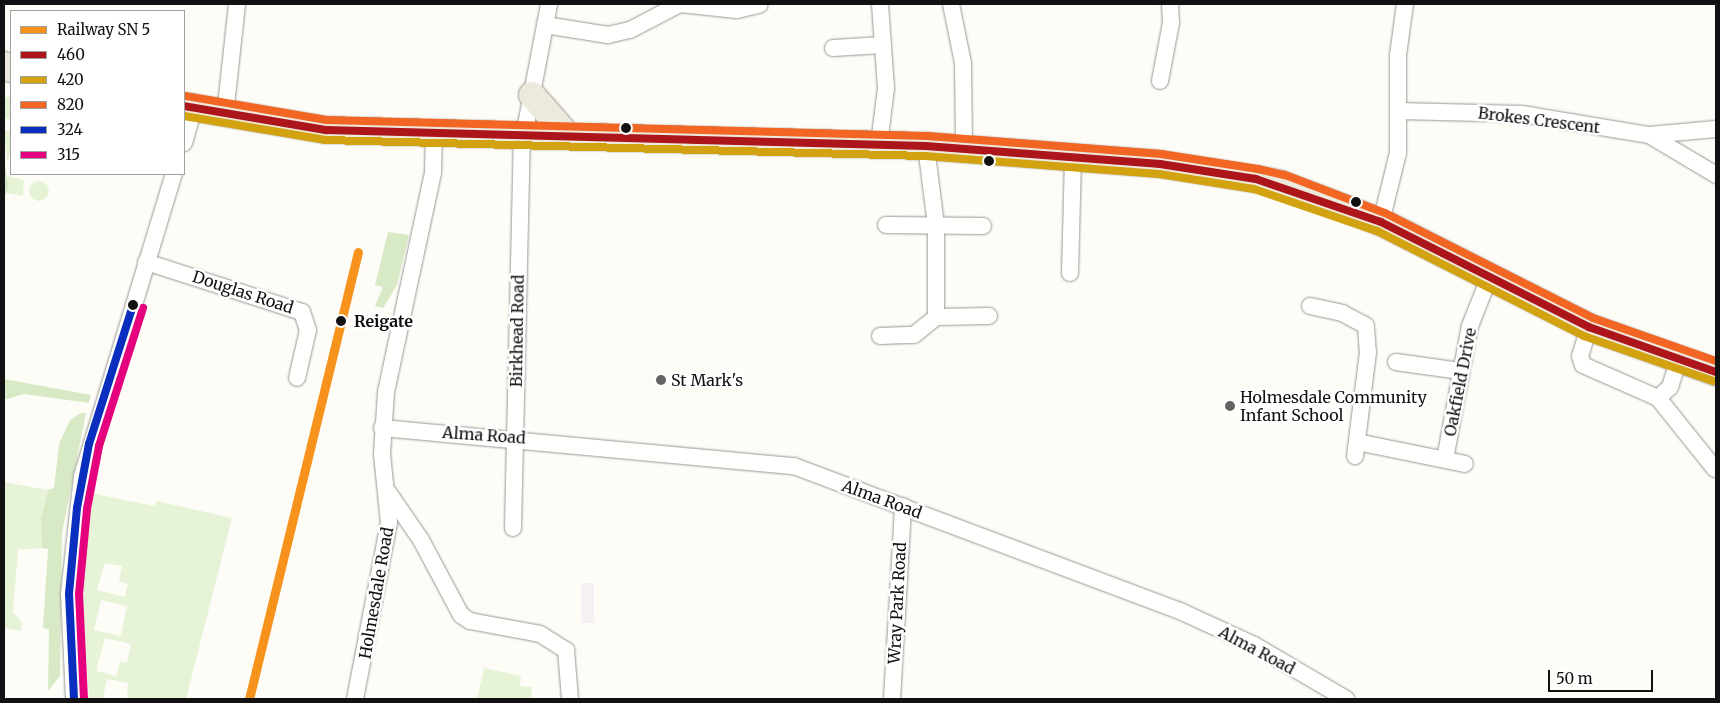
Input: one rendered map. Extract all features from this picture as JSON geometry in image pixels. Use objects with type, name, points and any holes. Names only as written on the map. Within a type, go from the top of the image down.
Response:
[{"type":"main road","points":[[532,95],[568,135]]},
{"type":"main road","points":[[189,107],[309,129],[386,133],[434,132],[568,135],[926,146],[1073,156],[1281,184],[1381,222],[1589,327],[1678,361],[1716,372]]},
{"type":"street","points":[[225,115],[237,4]]},
{"type":"street","name":"Birkhead Road","points":[[513,528],[524,134],[549,4]]},
{"type":"street","points":[[546,25],[608,34],[630,30],[680,4],[737,10],[759,5]]},
{"type":"street","points":[[879,144],[885,99],[880,4]]},
{"type":"street","points":[[951,4],[962,52],[964,149]]},
{"type":"street","points":[[1160,81],[1171,23],[1170,4]]},
{"type":"street","points":[[1381,222],[1394,179],[1399,111],[1398,54],[1405,4]]},
{"type":"street","points":[[833,48],[883,45]]},
{"type":"street","points":[[185,137],[189,107]]},
{"type":"street","name":"Brokes Crescent","points":[[1399,111],[1522,114],[1649,135],[1716,129]]},
{"type":"street","name":"Holmesdale Road","points":[[356,699],[382,571],[388,492],[382,428],[402,311],[433,172],[434,132]]},
{"type":"street","name":"Brokes Crescent","points":[[1649,135],[1716,175]]},
{"type":"street","points":[[926,146],[936,225],[936,317]]},
{"type":"street","points":[[1070,273],[1073,156]]},
{"type":"street","points":[[74,699],[70,594],[82,476],[174,175]]},
{"type":"street","points":[[886,225],[983,226]]},
{"type":"street","name":"Douglas Road","points":[[146,262],[302,312],[308,330],[297,378]]},
{"type":"street","name":"Oakfield Drive","points":[[1445,459],[1460,371],[1489,278]]},
{"type":"street","name":"Oakfield Drive","points":[[1310,306],[1342,313],[1366,326],[1368,352],[1356,449],[1445,459],[1465,464]]},
{"type":"street","points":[[880,336],[914,335],[936,317],[990,316]]},
{"type":"street","points":[[1589,327],[1580,356],[1584,365],[1658,398],[1716,470]]},
{"type":"street","points":[[1658,398],[1670,386],[1678,361]]},
{"type":"street","points":[[1396,362],[1460,371]]},
{"type":"street","name":"Alma Road","points":[[382,428],[515,437],[765,461],[794,466],[1180,611],[1254,645],[1346,699]]},
{"type":"street","points":[[388,492],[421,540],[461,615],[470,621],[540,634],[566,650],[570,699]]},
{"type":"street","name":"Wray Park Road","points":[[892,699],[902,506]]},
{"type":"shaded area","points":[[581,583],[594,583],[594,623],[581,623]]},
{"type":"green space","points":[[4,97],[10,97],[10,119],[4,119]]},
{"type":"green space","points":[[10,130],[10,155],[7,163],[4,131]]},
{"type":"green space","points":[[4,161],[9,186],[4,198]]},
{"type":"green space","points":[[8,176],[24,180],[23,196],[6,193]]},
{"type":"green space","points":[[35,181],[43,181],[49,187],[49,195],[43,201],[35,201],[29,195],[29,187]]},
{"type":"green space","points":[[388,232],[409,235],[397,285],[383,308],[375,306],[383,287],[375,285]]},
{"type":"green space","points":[[4,379],[91,395],[89,403],[24,394],[4,400]]},
{"type":"green space","points":[[81,413],[86,413],[62,533],[60,676],[48,691],[49,629],[43,628],[48,549],[42,548],[41,519],[48,490],[54,488],[59,444],[70,420]]},
{"type":"green space","points":[[4,482],[48,490],[41,519],[42,548],[18,550],[13,612],[22,622],[21,631],[4,628]]},
{"type":"green space","points":[[90,493],[154,506],[157,501],[232,518],[186,699],[127,699],[128,683],[107,679],[103,698],[89,699],[82,592]],"holes":[[[105,563],[122,566],[119,581],[128,584],[125,597],[97,590]],[[101,600],[127,606],[121,636],[94,630]],[[105,638],[131,644],[127,663],[120,661],[116,676],[96,671]]]},
{"type":"green space","points":[[484,668],[521,676],[520,686],[532,687],[531,698],[477,699]]},
{"type":"transit line","name":"820","points":[[186,96],[327,120],[927,136],[1161,154],[1258,169],[1285,175],[1385,213],[1593,318],[1716,361]]},
{"type":"transit line","name":"460","points":[[185,106],[326,130],[926,146],[1160,164],[1256,179],[1381,222],[1589,327],[1716,372]]},
{"type":"transit line","name":"420","points":[[185,116],[326,140],[925,156],[1159,174],[1254,189],[1377,231],[1584,336],[1713,381]]},
{"type":"transit line","points":[[249,699],[358,252]]},
{"type":"transit line","name":"324","points":[[74,699],[69,594],[77,508],[89,444],[133,305]]},
{"type":"transit line","name":"315","points":[[84,699],[79,594],[87,509],[99,446],[143,308]]},
{"type":"place","name":"Reigate","points":[[341,321]]},
{"type":"place","name":"St Mark's","points":[[661,380]]},
{"type":"place","name":"Holmesdale Community Infant School","points":[[1230,406]]}]
